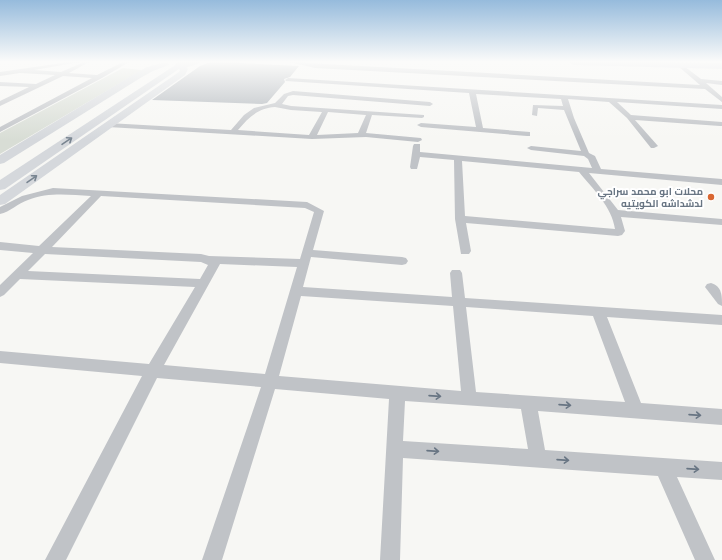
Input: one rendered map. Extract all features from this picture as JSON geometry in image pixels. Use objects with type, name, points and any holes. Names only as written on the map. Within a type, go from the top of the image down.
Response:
[{"type":"main road","points":[[0,160],[118,88]]},
{"type":"main road","points":[[0,171],[133,88]]},
{"type":"main road","points":[[0,186],[93,124],[141,88]]},
{"type":"main road","points":[[0,201],[160,88]]},
{"type":"main road","points":[[77,122],[108,125]]},
{"type":"street","points":[[2,102],[32,88]]},
{"type":"street","points":[[0,130],[78,88]]},
{"type":"street","points":[[424,88],[564,97],[594,96],[611,100],[722,107]]},
{"type":"street","points":[[695,88],[722,91]]},
{"type":"street","points":[[414,167],[424,108],[435,101],[439,89]]},
{"type":"street","points":[[708,89],[722,100]]},
{"type":"street","points":[[472,91],[480,130]]},
{"type":"street","points":[[277,105],[286,95],[293,94],[435,101]]},
{"type":"street","points":[[564,97],[586,154]]},
{"type":"street","points":[[611,100],[630,117],[654,146]]},
{"type":"street","points":[[233,132],[249,113],[264,106],[277,105],[291,108],[422,116]]},
{"type":"street","points":[[535,114],[535,106],[567,108]]},
{"type":"street","points":[[703,106],[709,112]]},
{"type":"street","points":[[312,137],[326,110]]},
{"type":"street","points":[[361,135],[370,112]]},
{"type":"street","points":[[630,117],[721,125]]},
{"type":"street","points":[[714,118],[721,125]]},
{"type":"street","points":[[0,123],[11,124]]},
{"type":"street","points":[[108,125],[312,137],[361,135],[418,140]]},
{"type":"street","points":[[420,125],[527,134]]},
{"type":"street","points":[[531,148],[586,154],[592,158],[598,172]]},
{"type":"street","points":[[416,154],[598,172],[722,182]]},
{"type":"street","points":[[458,158],[460,219],[465,251]]},
{"type":"street","points":[[460,219],[618,233],[620,228],[615,213],[582,170]]},
{"type":"street","points":[[0,211],[21,198],[53,191],[307,205],[319,211],[270,382],[212,560]]},
{"type":"street","points":[[0,292],[99,193]]},
{"type":"street","points":[[615,213],[722,222]]},
{"type":"street","points":[[0,246],[43,250],[201,258],[209,260],[306,258],[402,261]]},
{"type":"street","points":[[55,560],[154,371],[214,264],[209,260]]},
{"type":"street","points":[[456,273],[469,398]]},
{"type":"street","points":[[18,275],[203,283]]},
{"type":"street","points":[[711,287],[722,301]]},
{"type":"street","points":[[296,291],[722,320]]},
{"type":"street","points":[[598,311],[636,410]]},
{"type":"street","points":[[0,357],[396,393],[722,417]]},
{"type":"street","points":[[390,560],[396,393]]},
{"type":"street","points":[[528,402],[538,458]]},
{"type":"street","points":[[394,449],[722,471]]},
{"type":"street","points":[[663,467],[705,560]]},
{"type":"shaded area","points":[[85,88],[111,88],[0,154],[0,133]]},
{"type":"building","points":[[169,88],[280,88],[267,103],[262,104],[152,100]]},
{"type":"place","name":"محلات ابو محمد سراجي لدشداشه الكويتيه","points":[[711,197]]}]
